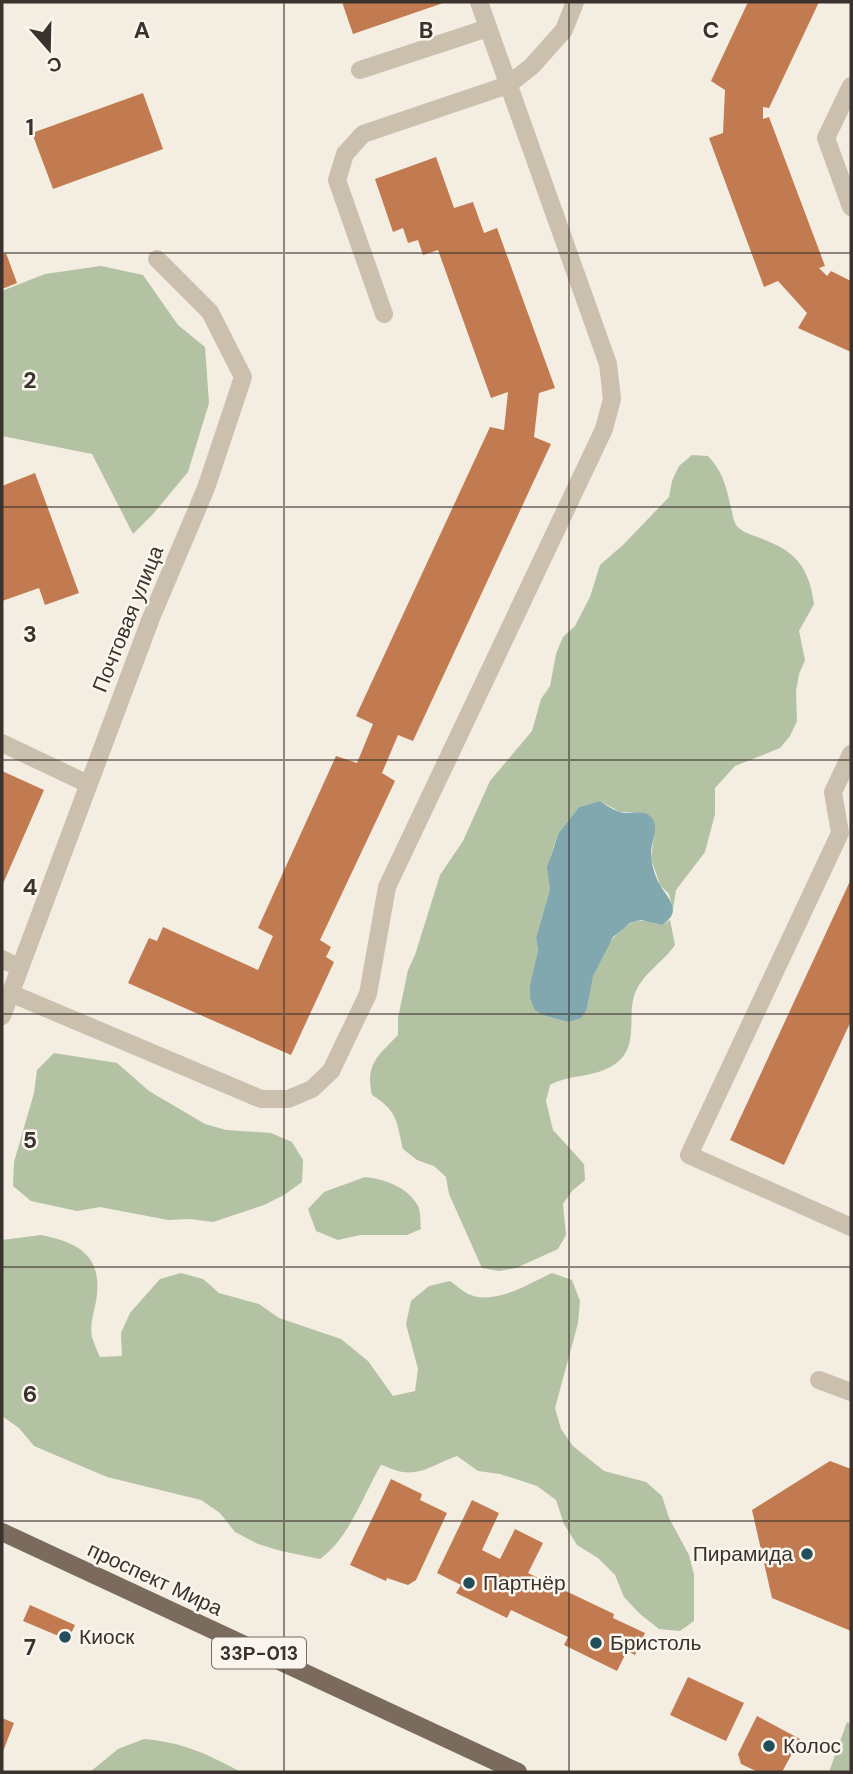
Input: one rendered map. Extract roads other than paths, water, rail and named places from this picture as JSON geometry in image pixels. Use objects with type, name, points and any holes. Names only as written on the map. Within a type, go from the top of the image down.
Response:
[{"type":"main road","name":"проспект Мира","points":[[2,1532],[518,1772]]},
{"type":"street","points":[[10,993],[261,1099],[288,1099],[312,1089],[331,1071],[369,994],[387,887],[604,429],[612,399],[608,363],[479,2]]},
{"type":"street","points":[[384,314],[337,180],[345,153],[363,134],[508,85],[532,66],[564,30],[575,2]]},
{"type":"street","points":[[360,70],[488,28]]},
{"type":"street","points":[[851,86],[827,138],[851,207]]},
{"type":"street","name":"Почтовая улица","points":[[2,1016],[151,618],[206,488],[243,377],[210,312],[157,259]]},
{"type":"street","points":[[2,743],[88,784]]},
{"type":"street","points":[[851,754],[833,792],[840,833],[689,1155],[851,1227]]},
{"type":"street","points":[[2,959],[20,968]]},
{"type":"street","points":[[819,1380],[851,1392]]},
{"type":"water","points":[[600,801],[620,812],[648,814],[654,821],[651,853],[653,865],[658,882],[673,910],[672,915],[662,925],[641,920],[630,923],[613,937],[593,976],[587,1009],[581,1018],[568,1022],[535,1010],[530,998],[538,951],[536,938],[550,889],[547,867],[558,834],[579,807]]},
{"type":"place","name":"Пирамида","points":[[807,1554]]},
{"type":"place","name":"Партнёр","points":[[469,1583]]},
{"type":"place","name":"Киоск","points":[[65,1637]]},
{"type":"place","name":"Бристоль","points":[[596,1643]]},
{"type":"place","name":"Колос","points":[[769,1746]]}]
